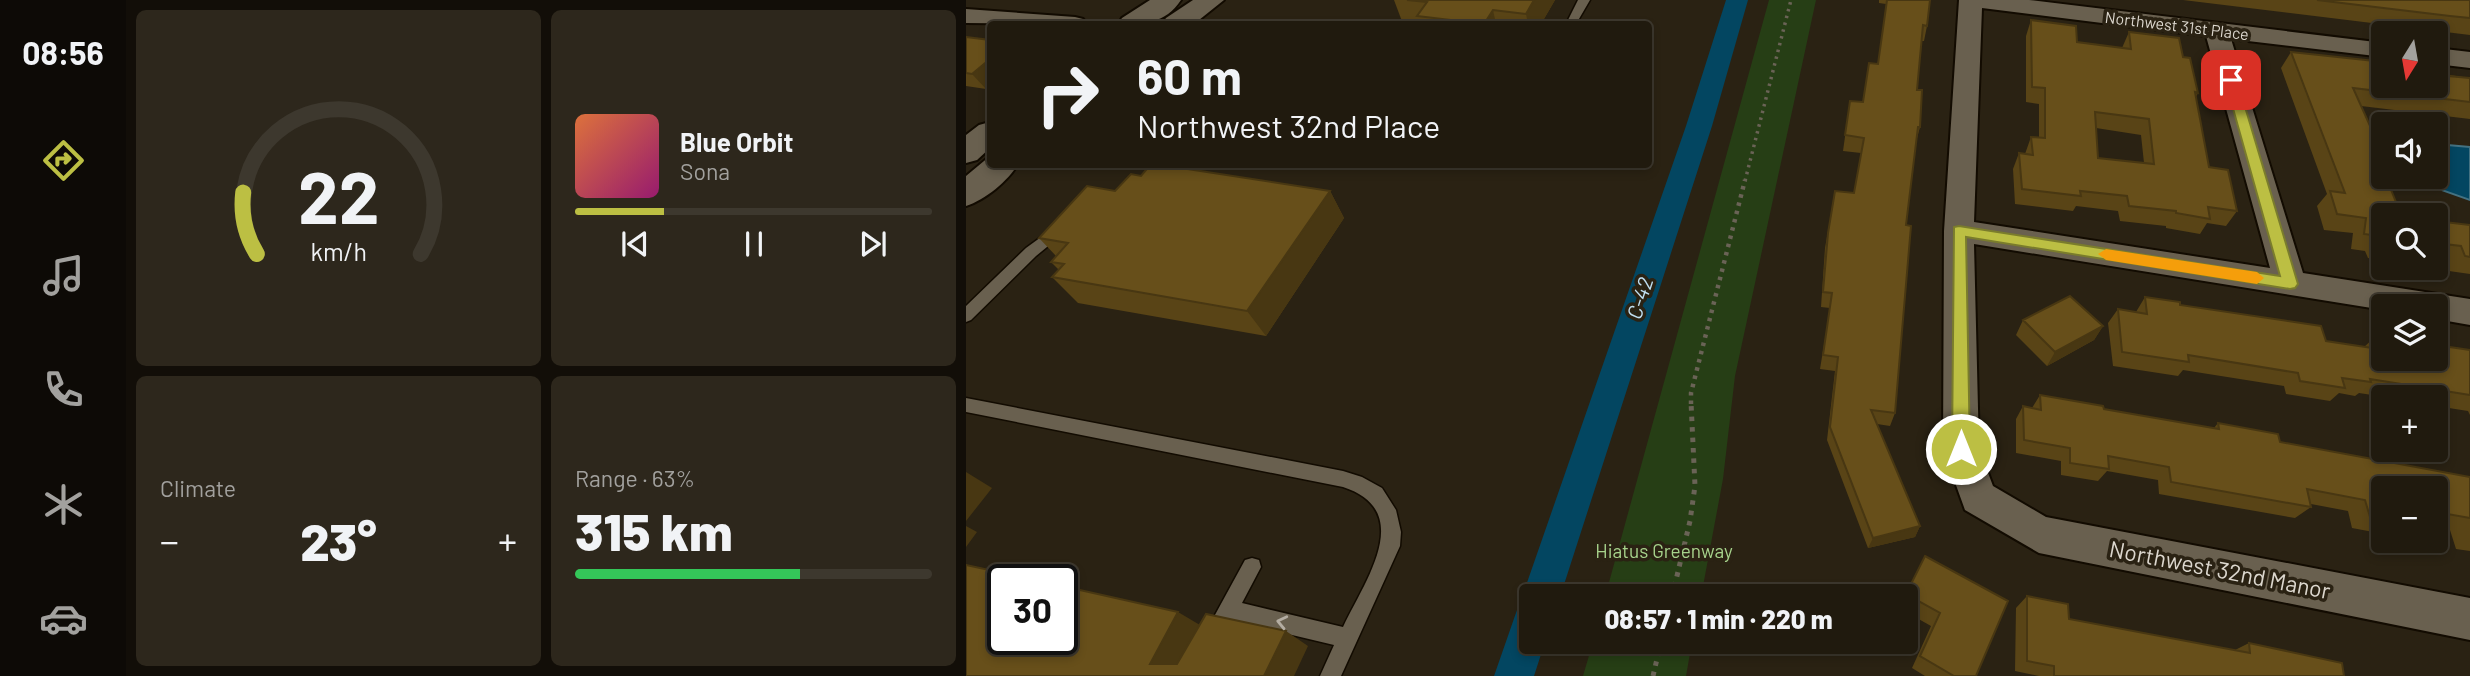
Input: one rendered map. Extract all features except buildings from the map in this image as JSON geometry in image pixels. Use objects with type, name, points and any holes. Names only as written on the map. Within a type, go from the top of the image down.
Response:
[{"type":"main road","points":[[1136,21],[1168,0]]},
{"type":"main road","points":[[1180,21],[1211,0]]},
{"type":"main road","points":[[966,152],[987,134]]},
{"type":"main road","points":[[966,194],[997,168]]},
{"type":"street","points":[[991,18],[1016,0]]},
{"type":"street","points":[[1971,0],[1959,231],[2371,296]]},
{"type":"street","name":"Northwest 31st Place","points":[[1971,0],[2371,48]]},
{"type":"street","points":[[966,16],[1033,21]]},
{"type":"street","points":[[2217,29],[2290,284]]},
{"type":"street","points":[[2448,57],[2470,60]]},
{"type":"street","name":"Northwest 32nd Manor","points":[[1959,231],[1961,449],[1978,498],[2039,534],[2470,619]]},
{"type":"street","points":[[2448,308],[2470,312]]},
{"type":"lane","points":[[1573,21],[1584,0]]},
{"type":"lane","points":[[1153,183],[1184,168]]},
{"type":"lane","points":[[966,316],[1031,252],[1073,218]]},
{"type":"lane","points":[[966,405],[1360,483],[1374,492],[1387,506],[1393,525],[1391,546],[1330,676]]},
{"type":"lane","points":[[1205,652],[1252,567]]},
{"type":"lane","points":[[1228,610],[1349,638]]},
{"type":"path","points":[[1675,584],[1695,486],[1690,393],[1791,0]]},
{"type":"path","points":[[1653,676],[1658,654]]},
{"type":"green space","name":"Hiatus Greenway","points":[[1769,0],[1816,0],[1735,376],[1723,479],[1703,584],[1609,584]]},
{"type":"green space","points":[[1589,654],[1690,654],[1686,676],[1583,676]]},
{"type":"water","points":[[2448,145],[2470,147],[2470,200],[2439,189],[2448,189]]},
{"type":"waterway","name":"C-42","points":[[1545,584],[1699,126],[1737,0]]},
{"type":"waterway","name":"C-42","points":[[1514,676],[1521,654]]},
{"type":"slow traffic","points":[[2106,254],[2257,278]]},
{"type":"route","points":[[1961,449],[1959,231],[2290,284],[2231,80]]}]
